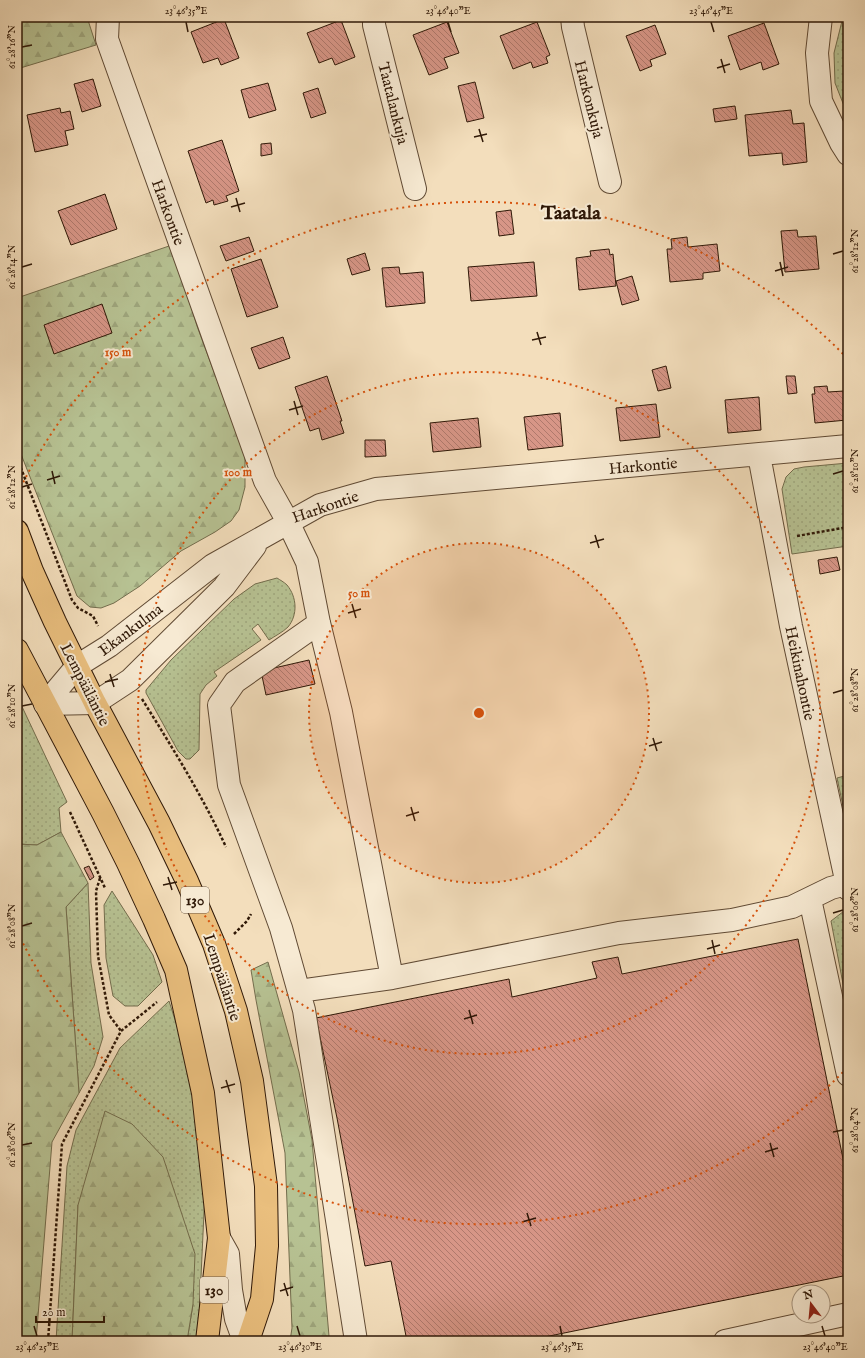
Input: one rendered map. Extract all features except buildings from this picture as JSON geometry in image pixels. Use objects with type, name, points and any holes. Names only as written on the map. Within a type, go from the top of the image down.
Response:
[{"type":"main road","name":"Lempääläntie","points":[[17,531],[32,571],[55,622],[187,881],[214,944],[236,1011],[252,1081],[266,1186],[267,1246],[262,1298],[248,1341]]},
{"type":"main road","name":"130","points":[[17,650],[100,806],[154,919],[176,970],[203,1093],[219,1238],[207,1341]]},
{"type":"street","name":"Harkontie","points":[[108,17],[107,39],[265,481],[288,522],[320,505],[376,489],[848,446]]},
{"type":"street","name":"Taatalankuja","points":[[374,17],[374,25],[415,189]]},
{"type":"street","name":"Harkonkuja","points":[[572,17],[573,27],[610,182]]},
{"type":"street","points":[[821,17],[816,53],[821,101],[841,143],[848,154]]},
{"type":"street","name":"Heikinahontie","points":[[760,455],[791,626],[847,887]]},
{"type":"street","name":"Ekankulma","points":[[45,704],[77,666],[109,646],[212,565],[259,540],[288,522]]},
{"type":"street","points":[[288,522],[307,562],[319,623],[341,712],[392,978]]},
{"type":"street","name":"Ekankulma","points":[[95,703],[130,680],[213,598],[224,587],[259,540]]},
{"type":"street","points":[[319,623],[235,682],[219,704],[229,785],[281,928],[302,1000],[356,1341]]},
{"type":"street","points":[[45,704],[95,703]]},
{"type":"street","points":[[302,1000],[392,978],[613,934],[732,920],[792,907],[831,888],[847,887]]},
{"type":"street","points":[[810,899],[848,1075]]},
{"type":"street","points":[[219,1238],[228,1254],[231,1290],[236,1319],[244,1341]]},
{"type":"street","points":[[725,1341],[848,1314]]},
{"type":"path","points":[[775,540],[848,527]]},
{"type":"path","points":[[70,812],[105,888]]},
{"type":"path","points":[[100,878],[96,891],[98,956],[109,1015],[121,1031]]},
{"type":"path","points":[[48,1341],[62,1144],[121,1031],[156,1002]]},
{"type":"green space","points":[[17,17],[87,17],[96,45],[17,69]]},
{"type":"green space","points":[[843,17],[848,17],[848,116],[835,83],[834,53]]},
{"type":"green space","points":[[172,245],[197,326],[245,456],[245,487],[239,510],[231,521],[215,532],[181,551],[140,586],[114,603],[101,608],[90,607],[77,596],[17,444],[17,298]]},
{"type":"green space","points":[[848,463],[848,546],[792,554],[782,489],[786,477],[794,469]]},
{"type":"green space","points":[[277,578],[287,585],[293,595],[295,612],[291,622],[286,629],[269,640],[258,624],[252,629],[261,640],[214,672],[217,676],[206,685],[200,694],[199,750],[190,759],[186,759],[178,751],[146,693],[146,690],[171,660],[234,599],[255,584]]},
{"type":"green space","points":[[17,696],[67,802],[59,808],[61,832],[37,845],[17,844]]},
{"type":"green space","points":[[848,775],[848,829],[837,778]]},
{"type":"green space","points":[[61,832],[88,883],[66,907],[79,1093],[52,1142],[36,1341],[17,1341],[17,844],[37,845]]},
{"type":"green space","points":[[88,883],[91,963],[103,1037],[94,1066],[79,1093],[66,907]]},
{"type":"green space","points":[[112,891],[153,955],[162,982],[138,1006],[125,1006],[113,996],[106,958],[104,905]]},
{"type":"green space","points":[[848,908],[848,1010],[831,921]]},
{"type":"green space","points":[[268,962],[299,1072],[312,1140],[329,1336],[332,1341],[290,1341],[292,1328],[285,1153],[251,970]]},
{"type":"green space","points":[[169,1001],[192,1073],[205,1191],[198,1341],[187,1341],[193,1304],[78,1205],[72,1341],[56,1341],[67,1166],[76,1130],[120,1048]]},
{"type":"green space","points":[[105,1111],[132,1124],[163,1157],[195,1254],[193,1304],[187,1341],[72,1341],[78,1205]]},
{"type":"district","name":"Taatala","points":[[571,212]]}]
